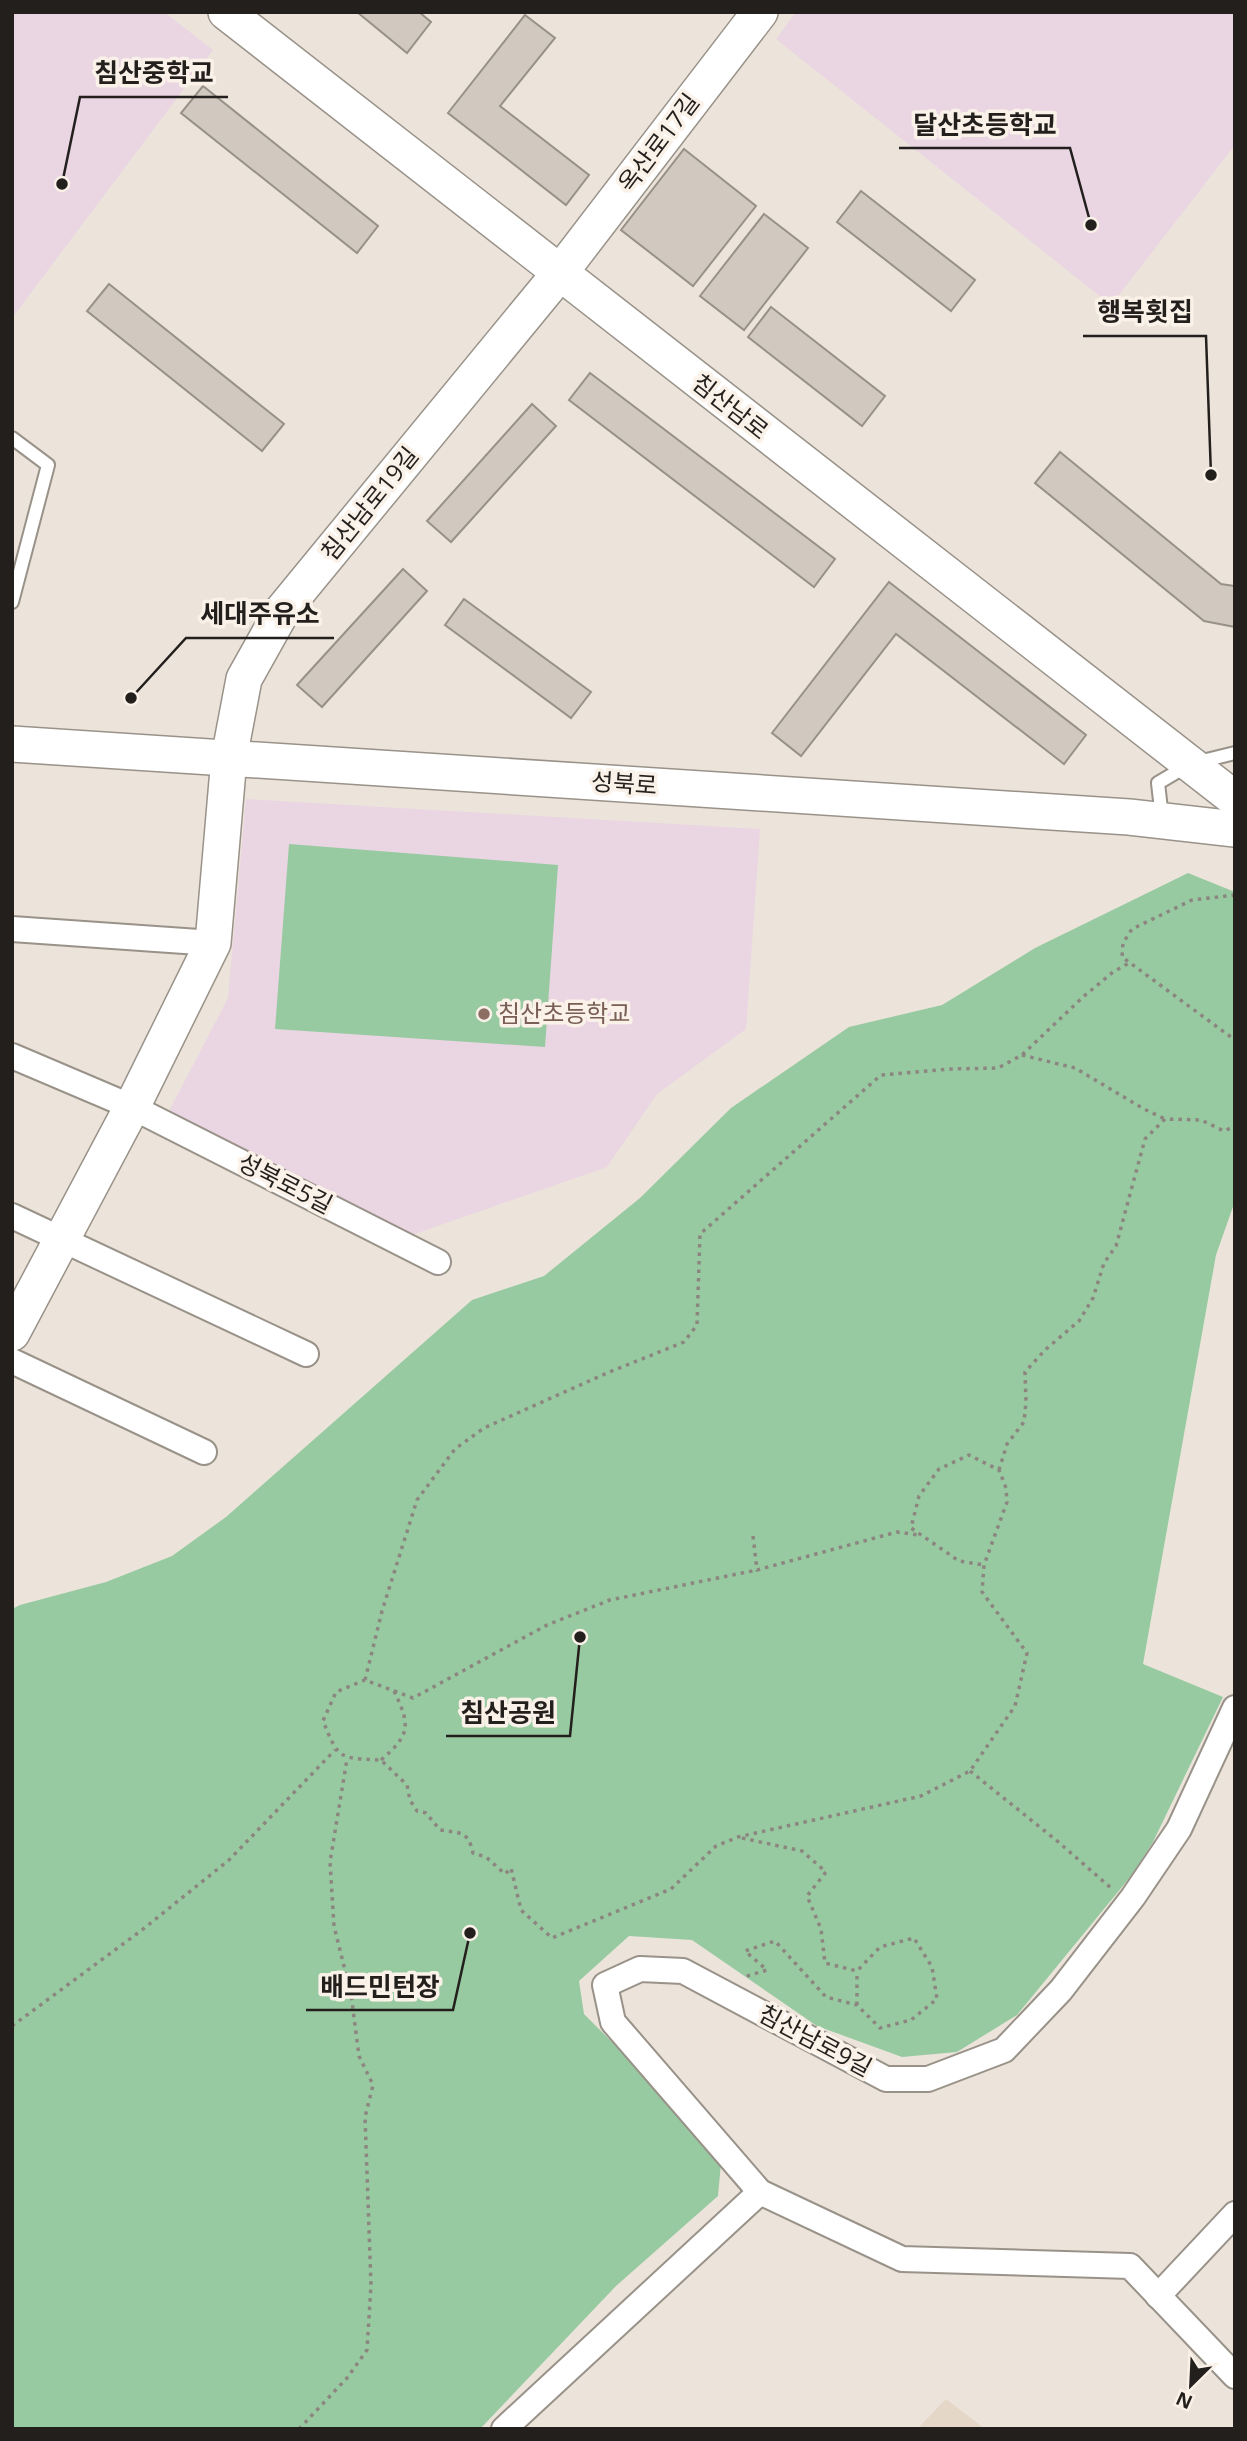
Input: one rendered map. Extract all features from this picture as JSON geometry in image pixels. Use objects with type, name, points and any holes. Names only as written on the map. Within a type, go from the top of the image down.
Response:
[{"type":"main road","name":"침산남로","points":[[226,12],[1235,799]]},
{"type":"main road","name":"옥산로17길","points":[[559,274],[760,12]]},
{"type":"main road","name":"침산남로19길","points":[[229,758],[244,679],[282,611],[559,274]]},
{"type":"main road","name":"성북로","points":[[12,744],[1235,828]]},
{"type":"main road","points":[[12,1333],[132,1107],[213,943],[229,758]]},
{"type":"street","points":[[12,929],[213,943]]},
{"type":"street","name":"성북로5길","points":[[12,1056],[132,1107],[438,1262]]},
{"type":"street","points":[[12,1216],[306,1354]]},
{"type":"street","points":[[12,1361],[204,1452]]},
{"type":"street","name":"침산남로9길","points":[[760,2192],[613,2022],[606,1985],[640,1969],[683,1971],[886,2079],[928,2079],[1004,2050],[1061,1990],[1128,1903],[1180,1829],[1235,1708]]},
{"type":"street","points":[[504,2429],[760,2192],[902,2259],[1130,2266],[1235,2376]]},
{"type":"street","points":[[1158,2295],[1235,2214]]},
{"type":"lane","points":[[12,438],[48,465],[12,602]]},
{"type":"lane","points":[[1162,821],[1158,783],[1190,764],[1235,753]]},
{"type":"path","points":[[1235,895],[1192,901],[1132,929],[1123,943],[1122,957],[1235,1040]]},
{"type":"path","points":[[365,1680],[382,1611],[417,1500],[455,1449],[484,1428],[684,1342],[697,1325],[700,1234],[881,1075],[998,1068],[1022,1055],[1083,997],[1113,972],[1129,963]]},
{"type":"path","points":[[1022,1055],[1075,1068],[1166,1119],[1201,1120],[1223,1131],[1235,1126]]},
{"type":"path","points":[[920,1535],[897,1532],[757,1570],[610,1600],[547,1625],[413,1698],[365,1680],[336,1692],[323,1721],[335,1750],[347,1759],[381,1760],[407,1785],[410,1800],[417,1811],[426,1813],[440,1830],[462,1833],[470,1839],[474,1853],[486,1857],[505,1874],[511,1868],[521,1910],[552,1938],[671,1889],[716,1846],[738,1837],[921,1796],[970,1771],[1015,1706],[1027,1653],[982,1592],[984,1565],[1007,1502],[1006,1488],[999,1470],[1007,1444],[1024,1422],[1025,1372],[1045,1350],[1079,1321],[1093,1298],[1104,1263],[1116,1246],[1146,1139],[1166,1119]]},
{"type":"path","points":[[984,1565],[958,1561],[911,1528],[919,1496],[939,1469],[969,1455],[999,1470]]},
{"type":"path","points":[[753,1536],[757,1570]]},
{"type":"path","points":[[381,1760],[401,1742],[406,1716],[394,1691]]},
{"type":"path","points":[[12,2026],[142,1930],[229,1860],[335,1750]]},
{"type":"path","points":[[299,2429],[347,2378],[367,2350],[371,2285],[365,2117],[373,2085],[359,2056],[351,1994],[334,1926],[330,1862],[347,1759]]},
{"type":"path","points":[[970,1771],[1056,1840],[1128,1903]]},
{"type":"path","points":[[738,1837],[802,1851],[827,1872],[807,1896],[821,1929],[825,1963],[857,1970]]},
{"type":"path","points":[[735,1980],[767,1970],[745,1951],[775,1941],[826,1997],[857,2005],[880,2028],[911,2020],[937,1999],[932,1967],[914,1938],[880,1947],[857,1970],[857,2005]]},
{"type":"shaded area","points":[[12,12],[164,12],[213,50],[12,318]]},
{"type":"shaded area","points":[[796,12],[1235,12],[1235,145],[1111,305],[776,39]]},
{"type":"shaded area","name":"침산초등학교","points":[[246,799],[760,829],[746,1029],[657,1094],[607,1167],[406,1237],[166,1117],[228,998]]},
{"type":"shaded area","points":[[946,2399],[985,2429],[917,2429]]},
{"type":"green space","points":[[289,844],[558,865],[545,1047],[275,1029]]},
{"type":"green space","points":[[1188,873],[1235,892],[1235,1201],[1216,1255],[1143,1664],[1223,1697],[1153,1842],[1131,1876],[1017,2015],[957,2052],[902,2057],[817,2026],[692,1940],[629,1936],[579,1981],[584,2014],[722,2152],[718,2196],[616,2286],[480,2429],[12,2429],[12,1609],[106,1582],[172,1556],[226,1517],[472,1300],[544,1276],[640,1198],[731,1108],[849,1027],[942,1005],[1035,948]]},
{"type":"building","points":[[357,12],[419,12],[431,22],[407,53]]},
{"type":"building","points":[[525,15],[555,38],[500,106],[589,175],[566,205],[448,113]]},
{"type":"building","points":[[203,86],[378,226],[357,253],[181,113]]},
{"type":"building","points":[[684,149],[756,206],[693,286],[621,230]]},
{"type":"building","points":[[861,191],[975,280],[951,311],[837,222]]},
{"type":"building","points":[[764,214],[808,248],[744,330],[700,296]]},
{"type":"building","points":[[109,284],[284,424],[262,451],[87,311]]},
{"type":"building","points":[[771,307],[885,396],[862,426],[748,337]]},
{"type":"building","points":[[590,373],[835,559],[814,587],[569,400]]},
{"type":"building","points":[[532,404],[556,426],[451,542],[427,521]]},
{"type":"building","points":[[1060,452],[1221,584],[1235,586],[1235,627],[1204,621],[1035,483]]},
{"type":"building","points":[[403,569],[427,591],[322,707],[297,685]]},
{"type":"building","points":[[889,582],[1086,735],[1064,764],[896,634],[801,756],[772,733]]},
{"type":"building","points":[[464,599],[591,692],[571,718],[445,625]]},
{"type":"place","name":"침산중학교","points":[[62,184]]},
{"type":"place","name":"달산초등학교","points":[[1091,225]]},
{"type":"place","name":"행복횟집","points":[[1211,475]]},
{"type":"place","name":"세대주유소","points":[[131,698]]},
{"type":"place","name":"침산초등학교","points":[[484,1014]]},
{"type":"place","name":"침산공원","points":[[580,1637]]},
{"type":"place","name":"배드민턴장","points":[[470,1933]]}]
